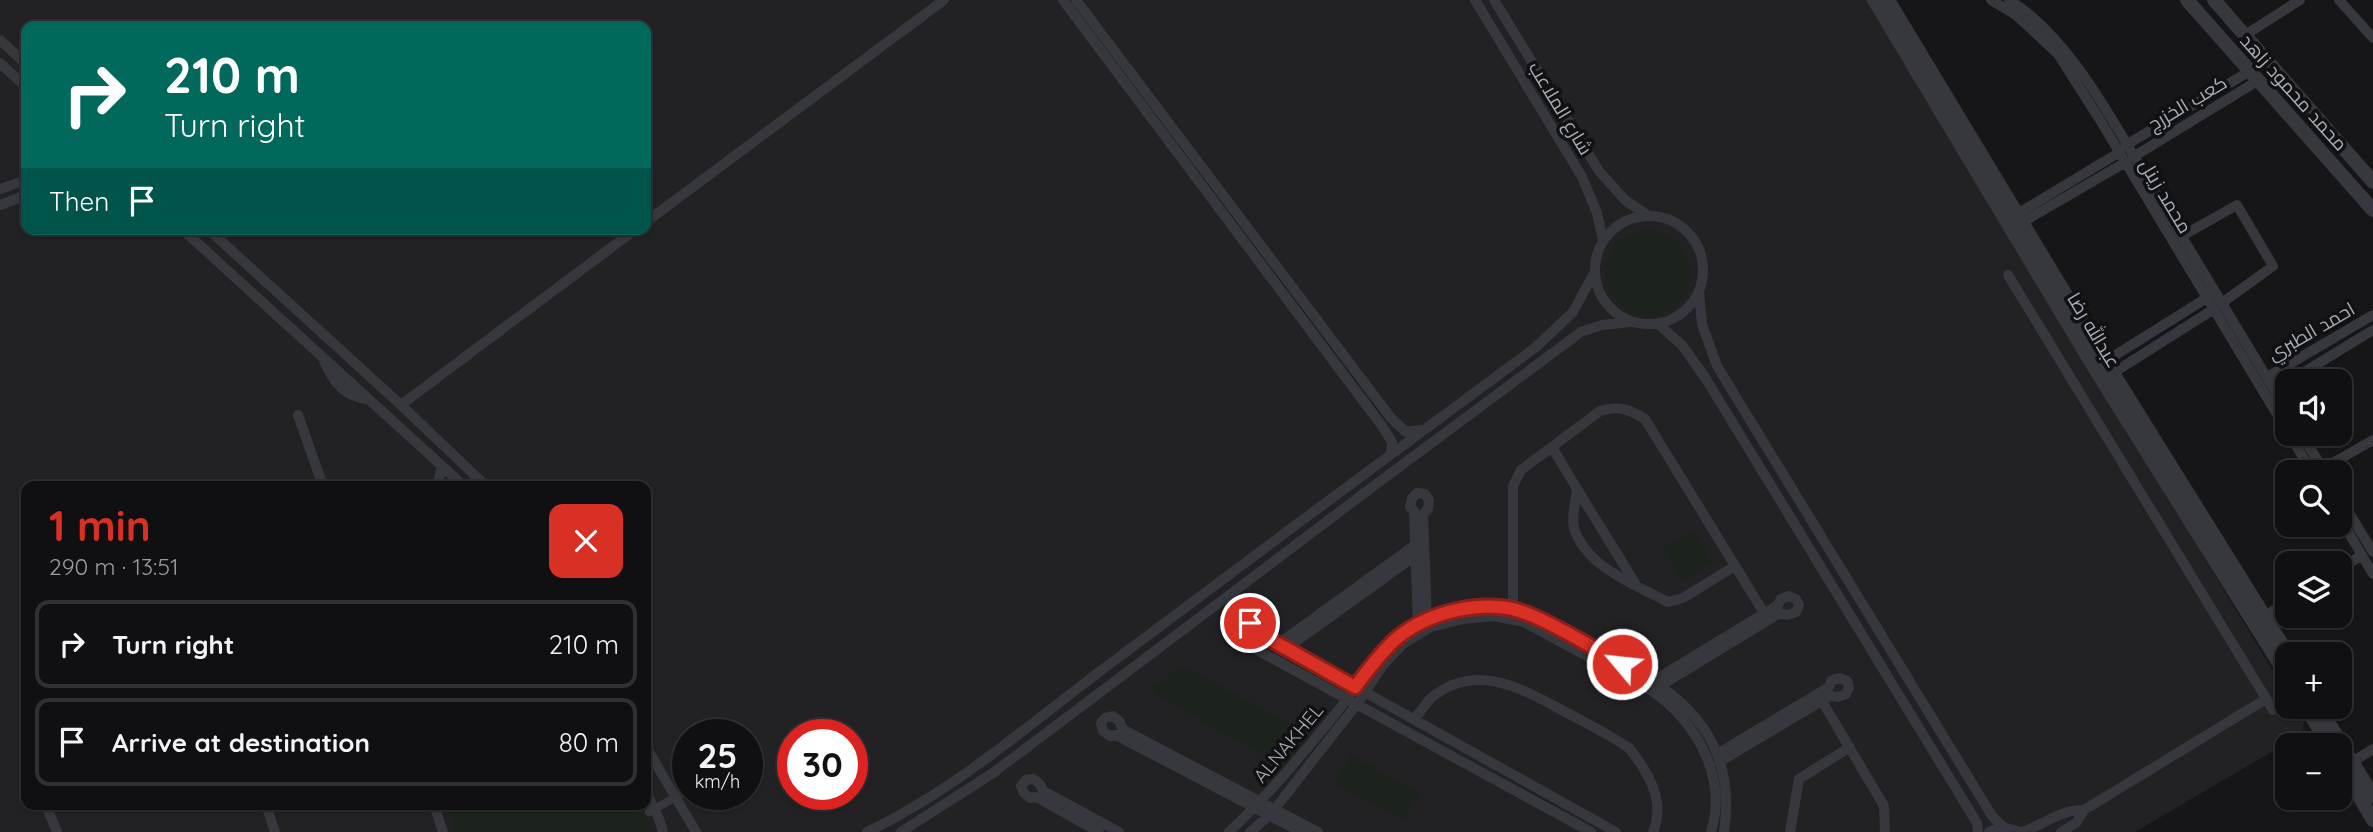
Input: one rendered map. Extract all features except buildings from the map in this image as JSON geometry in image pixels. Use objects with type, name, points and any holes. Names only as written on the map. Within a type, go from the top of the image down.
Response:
[{"type":"street","points":[[651,218],[944,0]]},
{"type":"street","points":[[1063,0],[1382,426],[1392,442],[1391,454]]},
{"type":"street","points":[[1076,0],[1391,418],[1406,432],[1424,430]]},
{"type":"street","name":"شارع الملاعب","points":[[1475,0],[1582,177],[1597,213],[1603,240]]},
{"type":"street","name":"شارع الملاعب","points":[[1494,0],[1599,171],[1625,200],[1647,215]]},
{"type":"street","name":"عبدالله رضا","points":[[1874,0],[2095,369],[2275,657]]},
{"type":"street","name":"عبدالله رضا","points":[[1888,0],[2109,367],[2281,642]]},
{"type":"street","name":"محمد زينل","points":[[1991,0],[2016,15],[2058,54],[2182,236],[2275,409]]},
{"type":"street","name":"محمد زينل","points":[[2009,0],[2023,8],[2066,51],[2215,300],[2274,389]]},
{"type":"street","name":"محمد محمود زاهد","points":[[2187,0],[2373,211]]},
{"type":"street","name":"محمد محمود زاهد","points":[[2214,0],[2373,182]]},
{"type":"street","points":[[2245,35],[2300,0]]},
{"type":"street","points":[[2339,0],[2373,38]]},
{"type":"street","points":[[0,40],[21,59]]},
{"type":"street","points":[[0,63],[21,82]]},
{"type":"street","name":"كعب الخزرج","points":[[2020,218],[2255,76]]},
{"type":"street","points":[[0,189],[21,182]]},
{"type":"street","points":[[0,205],[21,197]]},
{"type":"street","points":[[2109,367],[2273,266],[2237,205],[2182,236]]},
{"type":"street","points":[[1632,322],[1618,315],[1606,303],[1598,289],[1594,273],[1596,256],[1603,240],[1615,227],[1630,219],[1647,215],[1665,218],[1681,226],[1694,240],[1701,256],[1703,274],[1699,292],[1702,324],[1717,366],[1992,816],[2003,827],[2021,832],[2038,827],[2070,809],[2084,810]]},
{"type":"street","points":[[189,235],[458,481]]},
{"type":"street","points":[[215,235],[481,481]]},
{"type":"street","points":[[401,405],[628,235]]},
{"type":"street","points":[[867,832],[905,814],[987,759],[1076,688],[1536,347],[1573,312],[1594,273]]},
{"type":"street","points":[[2008,275],[2273,710]]},
{"type":"street","points":[[901,832],[993,773],[1581,332],[1602,325],[1632,322],[1658,324],[1675,318],[1689,307],[1699,292]]},
{"type":"street","name":"احمد الطبري","points":[[2267,377],[2373,315]]},
{"type":"street","points":[[1658,324],[1682,345],[1706,379],[1977,823],[1978,832]]},
{"type":"street","name":"احمد الطبري","points":[[2308,369],[2373,330]]},
{"type":"street","points":[[1513,610],[1513,486],[1521,470],[1601,411],[1616,406],[1645,419],[1764,613]]},
{"type":"street","points":[[299,415],[321,481]]},
{"type":"street","points":[[2339,460],[2373,440]]},
{"type":"street","name":"محمد زينل","points":[[2298,446],[2309,460]]},
{"type":"street","points":[[1552,447],[1637,585]]},
{"type":"street","points":[[438,481],[442,467]]},
{"type":"street","points":[[1577,489],[1573,512],[1574,527],[1593,559],[1668,601],[1676,601],[1735,566]]},
{"type":"street","points":[[1417,493],[1424,494],[1429,500],[1428,509],[1423,514],[1422,623],[1414,511],[1410,507],[1412,498],[1417,493]]},
{"type":"street","points":[[2352,523],[2373,574]]},
{"type":"street","points":[[2352,534],[2367,554]]},
{"type":"street","points":[[1282,646],[1415,550]]},
{"type":"street","points":[[1789,596],[1796,599],[1796,612],[1787,615],[1780,613],[1656,683],[1778,604],[1781,599],[1789,596]]},
{"type":"street","name":"ALNAKHEL","points":[[1228,832],[1258,805],[1352,702],[1378,657],[1398,638],[1422,623],[1460,610],[1494,606],[1527,613],[1675,696],[1693,714],[1718,758],[1725,780],[1728,805],[1724,832]]},
{"type":"street","points":[[2265,616],[2275,610]]},
{"type":"street","points":[[1360,689],[1403,644],[1431,628],[1463,619],[1494,616],[1524,622],[1652,691],[1671,704],[1684,718],[1699,740],[1715,786],[1716,800],[1711,832]]},
{"type":"street","points":[[1591,832],[1237,639],[1231,635],[1231,627],[1241,619],[1250,623],[1255,631],[1616,832]]},
{"type":"street","points":[[1839,678],[1847,681],[1849,687],[1846,694],[1838,697],[1830,695],[1718,758],[1829,687],[1831,681],[1839,678]]},
{"type":"street","points":[[1414,719],[1431,698],[1454,685],[1480,679],[1501,681],[1523,688],[1629,748],[1653,784],[1657,806],[1657,822],[1653,832]]},
{"type":"street","points":[[2061,832],[2076,823],[2084,810],[2266,699]]},
{"type":"street","points":[[1822,701],[1884,806],[1885,832]]},
{"type":"street","points":[[1250,832],[1273,811],[1352,702]]},
{"type":"street","points":[[1258,805],[1122,729],[1120,722],[1112,716],[1101,723],[1103,731],[1110,736],[1116,735],[1258,805],[1318,832]]},
{"type":"street","points":[[1790,832],[1799,779],[1850,747]]},
{"type":"street","points":[[2352,760],[2373,749]]},
{"type":"street","points":[[651,754],[672,785]]},
{"type":"street","points":[[2352,770],[2373,796]]},
{"type":"street","points":[[2352,776],[2373,820]]},
{"type":"street","points":[[1100,832],[1036,797],[1030,798],[1021,786],[1026,780],[1033,779],[1040,784],[1043,791],[1119,832]]},
{"type":"street","points":[[652,811],[672,799]]},
{"type":"street","points":[[651,808],[663,832]]},
{"type":"street","points":[[48,810],[57,832]]},
{"type":"street","points":[[267,810],[275,832]]},
{"type":"street","points":[[436,810],[443,832]]},
{"type":"street","points":[[686,810],[696,832]]},
{"type":"street","points":[[1273,811],[1301,832]]},
{"type":"street","points":[[1989,832],[2003,827]]},
{"type":"shaded area","points":[[0,0],[1867,0],[2275,674],[2275,719],[2304,721],[2302,733],[2275,733],[2275,750],[2135,832],[0,832]]},
{"type":"shaded area","points":[[1640,230],[1656,230],[1679,242],[1688,256],[1691,273],[1688,290],[1679,304],[1656,316],[1640,316],[1624,309],[1612,297],[1605,281],[1605,265],[1612,249],[1624,237]]},
{"type":"shaded area","points":[[1695,530],[1713,563],[1681,581],[1663,548]]},
{"type":"shaded area","points":[[1183,666],[1311,735],[1282,765],[1154,694],[1152,687],[1167,679],[1176,668]]},
{"type":"shaded area","points":[[1351,755],[1419,793],[1403,820],[1335,784]]},
{"type":"shaded area","points":[[448,810],[643,810],[654,832],[455,832]]},
{"type":"route","points":[[1250,623],[1255,631],[1355,687],[1378,657],[1398,638],[1418,625],[1460,610],[1494,606],[1527,613],[1622,664]]}]
